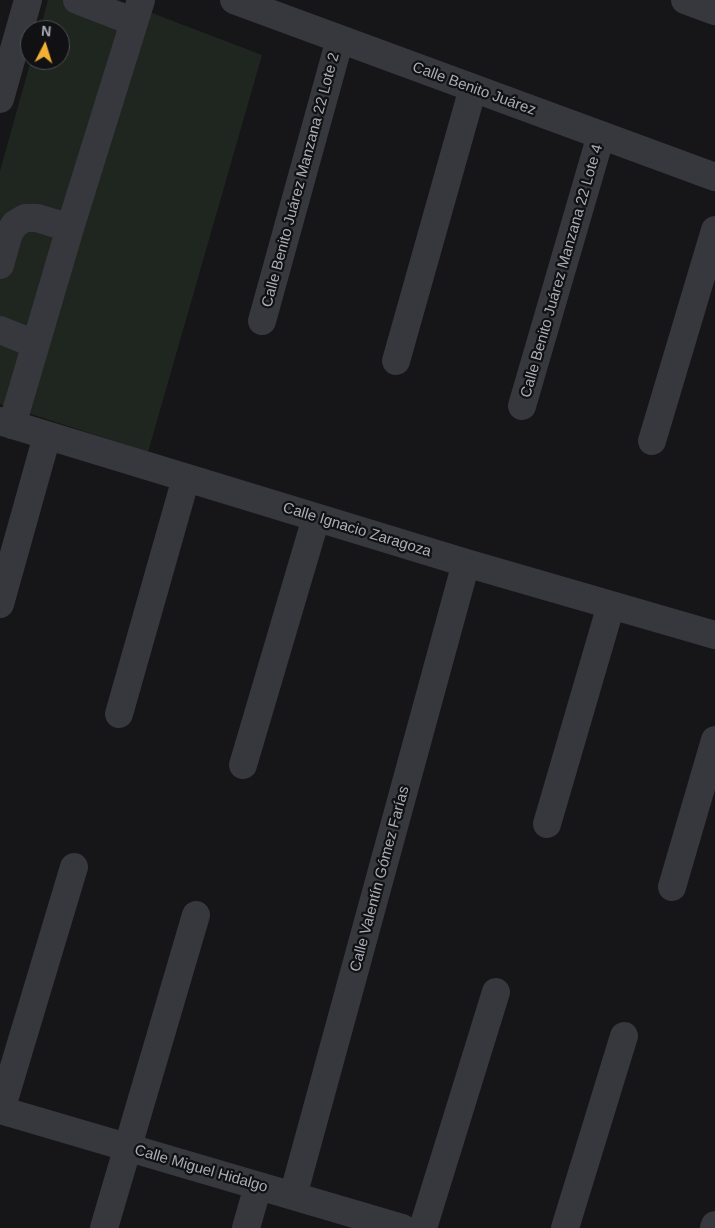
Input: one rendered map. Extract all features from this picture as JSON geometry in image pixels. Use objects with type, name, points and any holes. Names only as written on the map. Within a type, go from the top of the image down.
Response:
[{"type":"street","points":[[0,99],[28,0]]},
{"type":"street","points":[[6,423],[35,344],[138,11],[77,0]]},
{"type":"street","name":"Calle Benito Juárez","points":[[234,0],[715,177]]},
{"type":"street","points":[[685,0],[715,11]]},
{"type":"street","name":"Calle Benito Juárez Manzana 22 Lote 2","points":[[262,321],[340,39]]},
{"type":"street","points":[[396,361],[473,88]]},
{"type":"street","name":"Calle Benito Juárez Manzana 22 Lote 4","points":[[522,406],[601,135]]},
{"type":"street","points":[[0,265],[9,233],[15,224],[25,218],[37,218],[70,228]]},
{"type":"street","points":[[652,441],[715,230]]},
{"type":"street","points":[[0,330],[35,344]]},
{"type":"street","name":"Calle Ignacio Zaragoza","points":[[6,423],[316,518],[715,636]]},
{"type":"street","points":[[0,604],[47,436]]},
{"type":"street","points":[[119,714],[186,478]]},
{"type":"street","points":[[243,765],[316,518]]},
{"type":"street","name":"Calle Valentín Gómez Farías","points":[[293,1196],[466,563]]},
{"type":"street","points":[[548,824],[611,605]]},
{"type":"street","points":[[672,887],[715,740]]},
{"type":"street","points":[[0,1110],[74,867]]},
{"type":"street","points":[[104,1228],[196,915]]},
{"type":"street","points":[[423,1228],[496,992]]},
{"type":"street","points":[[565,1228],[624,1036]]},
{"type":"street","name":"Calle Miguel Hidalgo","points":[[0,1110],[394,1227]]},
{"type":"street","points":[[246,1228],[258,1186]]},
{"type":"shaded area","points":[[48,0],[118,0],[262,55],[148,452],[0,404],[0,171],[28,70],[70,70],[70,20],[43,20]]}]
